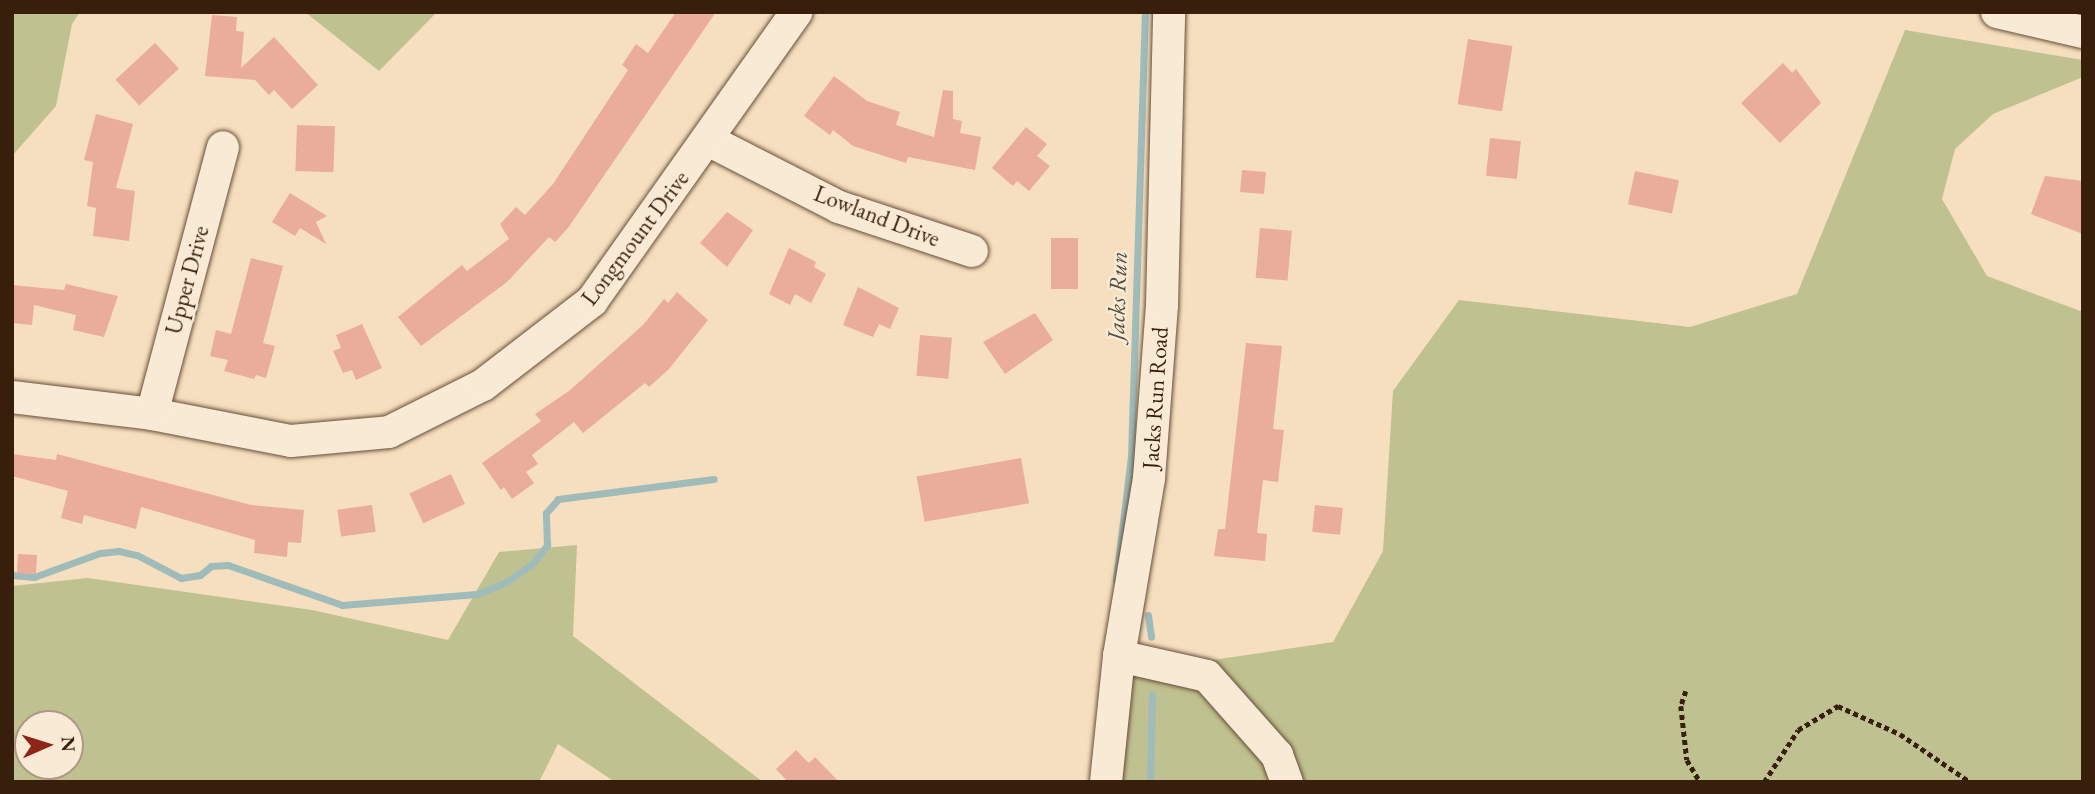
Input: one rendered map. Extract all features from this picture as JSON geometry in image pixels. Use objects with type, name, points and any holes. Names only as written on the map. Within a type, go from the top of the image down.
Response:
[{"type":"street","name":"Longmount Drive","points":[[12,397],[152,414],[291,441],[390,432],[483,384],[592,301],[797,12]]},
{"type":"street","name":"Jacks Run Road","points":[[1107,782],[1119,656],[1150,464],[1162,305],[1169,12]]},
{"type":"street","points":[[1997,12],[2083,32]]},
{"type":"street","name":"Lowland Drive","points":[[708,140],[839,207],[972,251]]},
{"type":"street","name":"Upper Drive","points":[[152,414],[223,147]]},
{"type":"street","points":[[1119,656],[1207,676],[1277,755],[1287,782]]},
{"type":"path","points":[[1686,691],[1681,706],[1686,760],[1700,782]]},
{"type":"path","points":[[1764,782],[1798,730],[1838,706],[1900,734],[1970,782]]},
{"type":"green space","points":[[12,12],[80,12],[72,24],[56,106],[12,156]]},
{"type":"green space","points":[[305,12],[437,12],[379,71]]},
{"type":"green space","points":[[1905,30],[2083,60],[2083,77],[1993,114],[1955,149],[1942,199],[1987,276],[2083,312],[2083,782],[1107,782],[1119,656],[1206,661],[1333,642],[1383,551],[1393,391],[1459,300],[1690,327],[1797,294]]},
{"type":"green space","points":[[577,545],[573,636],[763,782],[615,782],[558,744],[539,782],[12,782],[12,586],[88,578],[312,610],[448,640],[499,552]]},
{"type":"building","points":[[676,12],[716,12],[568,228],[555,242],[549,237],[507,282],[421,346],[398,317],[462,265],[467,271],[509,239],[500,224],[516,207],[525,215],[553,184],[628,70],[622,65],[636,44],[648,53]]},
{"type":"building","points":[[212,15],[237,17],[236,31],[244,32],[241,68],[274,37],[318,85],[292,109],[274,90],[269,95],[255,80],[205,76]]},
{"type":"building","points":[[1468,39],[1512,46],[1502,111],[1458,104]]},
{"type":"building","points":[[155,43],[179,69],[139,105],[116,80]]},
{"type":"building","points":[[1783,63],[1792,73],[1796,69],[1821,103],[1780,143],[1741,103]]},
{"type":"building","points":[[834,76],[867,101],[900,112],[896,125],[934,137],[943,90],[953,91],[953,119],[962,121],[960,133],[981,137],[975,170],[908,157],[906,163],[853,146],[833,130],[830,135],[804,116]]},
{"type":"building","points":[[96,114],[133,124],[116,188],[135,191],[129,241],[93,236],[96,208],[87,206],[93,162],[84,160]]},
{"type":"building","points":[[297,125],[335,126],[333,172],[295,171]]},
{"type":"building","points":[[1026,127],[1047,144],[1037,156],[1050,166],[1029,191],[1017,181],[1013,186],[992,168]]},
{"type":"building","points":[[1490,138],[1521,141],[1517,179],[1486,176]]},
{"type":"building","points":[[1242,170],[1266,172],[1264,194],[1240,192]]},
{"type":"building","points":[[1635,171],[1679,180],[1672,214],[1628,204]]},
{"type":"building","points":[[2045,176],[2083,181],[2083,234],[2031,214]]},
{"type":"building","points":[[290,193],[327,216],[316,222],[326,244],[300,228],[295,236],[272,222]]},
{"type":"building","points":[[727,212],[753,230],[727,267],[700,243]]},
{"type":"building","points":[[1260,228],[1292,231],[1288,281],[1256,278]]},
{"type":"building","points":[[1051,238],[1078,238],[1078,289],[1051,289]]},
{"type":"building","points":[[789,248],[816,262],[814,267],[826,274],[811,303],[795,294],[790,305],[769,294]]},
{"type":"building","points":[[251,258],[283,266],[263,343],[275,346],[266,378],[256,375],[254,379],[224,371],[228,360],[210,356],[216,330],[231,334]]},
{"type":"building","points":[[66,284],[118,296],[104,337],[73,330],[76,315],[34,305],[32,325],[12,323],[12,285],[64,290]]},
{"type":"building","points":[[858,287],[899,308],[890,329],[879,324],[873,337],[843,325]]},
{"type":"building","points":[[677,292],[708,320],[669,369],[649,387],[645,383],[583,433],[574,422],[532,455],[538,464],[526,472],[534,483],[512,499],[504,487],[501,490],[482,463],[541,421],[535,414],[569,391],[643,325],[664,299],[668,303]]},
{"type":"building","points":[[1035,313],[1053,340],[1005,374],[983,342]]},
{"type":"building","points":[[362,324],[382,368],[356,380],[352,370],[343,373],[333,351],[341,348],[336,335]]},
{"type":"building","points":[[920,335],[952,338],[948,379],[916,376]]},
{"type":"building","points":[[1246,343],[1282,346],[1273,429],[1284,430],[1278,482],[1263,480],[1257,533],[1267,534],[1265,561],[1214,556],[1218,529],[1225,529]]},
{"type":"building","points":[[12,454],[56,460],[57,454],[251,505],[304,510],[301,543],[288,542],[287,557],[254,553],[255,540],[141,507],[136,529],[84,515],[82,524],[61,518],[68,491],[12,476]]},
{"type":"building","points":[[1021,458],[1029,503],[925,522],[917,476]]},
{"type":"building","points":[[451,474],[465,504],[423,523],[409,493]]},
{"type":"building","points":[[372,505],[376,532],[341,537],[337,510]]},
{"type":"building","points":[[1315,505],[1343,508],[1340,535],[1312,532]]},
{"type":"building","points":[[18,554],[37,555],[36,574],[17,573]]},
{"type":"building","points":[[796,750],[809,763],[815,757],[839,782],[788,782],[776,769]]},
{"type":"waterway","name":"Jacks Run","points":[[1116,580],[1131,456],[1145,12]]},
{"type":"waterway","points":[[12,575],[34,577],[100,553],[119,551],[137,555],[181,578],[200,575],[211,566],[228,565],[342,605],[477,594],[506,582],[533,563],[547,545],[546,513],[558,499],[714,479]]},
{"type":"waterway","name":"Jacks Run","points":[[1148,615],[1151,637]]},
{"type":"waterway","name":"Jacks Run","points":[[1150,782],[1152,695]]}]
